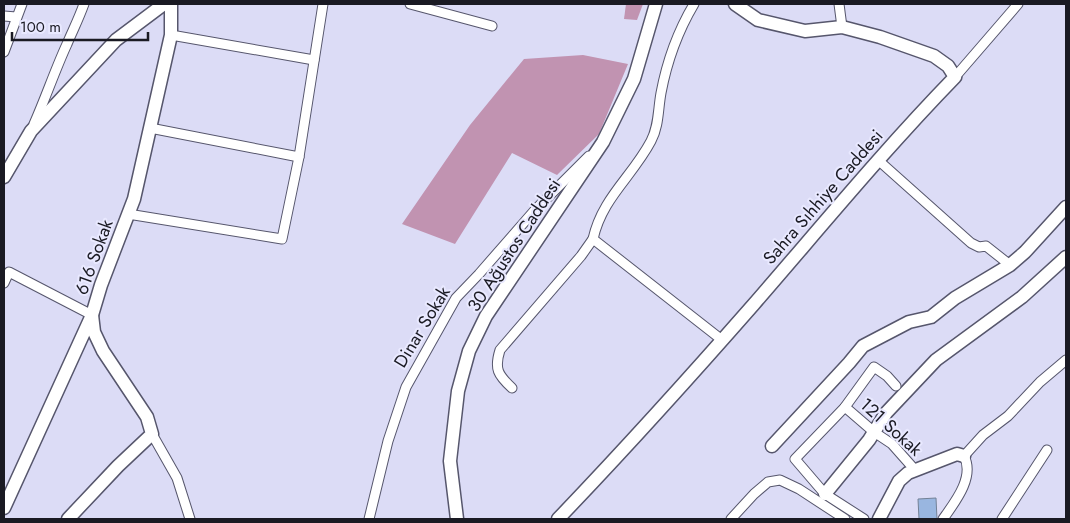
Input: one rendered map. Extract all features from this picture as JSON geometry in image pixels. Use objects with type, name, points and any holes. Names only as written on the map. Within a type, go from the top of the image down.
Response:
[{"type":"street","points":[[4,52],[22,4]]},
{"type":"street","points":[[4,177],[31,131],[84,4]]},
{"type":"street","points":[[31,131],[116,40],[164,4]]},
{"type":"street","name":"616 Sokak","points":[[4,508],[92,315],[101,285],[134,198],[171,35],[171,4]]},
{"type":"street","points":[[128,214],[282,239],[299,157],[323,4]]},
{"type":"street","points":[[410,4],[492,26]]},
{"type":"street","name":"30 Ağustos Caddesi","points":[[457,519],[450,461],[458,391],[469,351],[486,316],[604,142],[634,79],[656,4]]},
{"type":"street","points":[[512,388],[498,373],[496,362],[500,350],[582,256],[592,239],[596,222],[604,206],[638,163],[652,139],[657,123],[667,67],[681,25],[694,4]]},
{"type":"street","points":[[735,4],[758,20],[805,31],[842,27],[880,37],[934,56],[948,66],[955,77],[1018,4]]},
{"type":"street","points":[[839,4],[842,27]]},
{"type":"street","points":[[4,16],[16,17]]},
{"type":"street","points":[[171,35],[314,60]]},
{"type":"street","name":"Sahra Sıhhiye Caddesi","points":[[558,519],[722,340],[878,160],[955,77]]},
{"type":"street","points":[[150,128],[299,157]]},
{"type":"street","name":"Dinar Sokak","points":[[368,519],[388,441],[406,386],[456,298],[480,274],[534,211],[604,142]]},
{"type":"street","points":[[878,160],[971,243],[979,247],[986,246],[1010,265]]},
{"type":"street","points":[[772,446],[863,346],[910,322],[931,317],[955,298],[1010,265],[1025,252],[1066,207]]},
{"type":"street","points":[[592,239],[722,340]]},
{"type":"street","points":[[825,494],[874,432],[886,413],[936,360],[1022,297],[1066,258]]},
{"type":"street","points":[[4,283],[10,272],[92,315],[94,332],[103,351],[147,417],[152,434],[176,478],[190,519]]},
{"type":"street","points":[[964,456],[983,435],[1008,416],[1040,382],[1066,360]]},
{"type":"street","points":[[864,519],[825,494],[795,459],[845,407],[874,367],[887,376],[896,386]]},
{"type":"street","name":"121 Sokak","points":[[845,407],[874,432],[892,444],[915,470]]},
{"type":"street","points":[[68,519],[118,466],[152,434]]},
{"type":"street","points":[[1002,519],[1047,450]]},
{"type":"street","points":[[879,519],[900,482],[908,474],[957,454],[964,456],[968,464],[966,479],[956,500],[943,519]]},
{"type":"street","points":[[731,519],[768,482],[780,480],[799,489],[845,519]]},
{"type":"shaded area","points":[[626,4],[643,4],[637,20],[624,19]]},
{"type":"shaded area","points":[[583,55],[628,64],[599,134],[557,175],[512,153],[455,244],[402,224],[470,125],[524,59]]},
{"type":"building","points":[[936,498],[937,519],[919,519],[918,499]]}]
